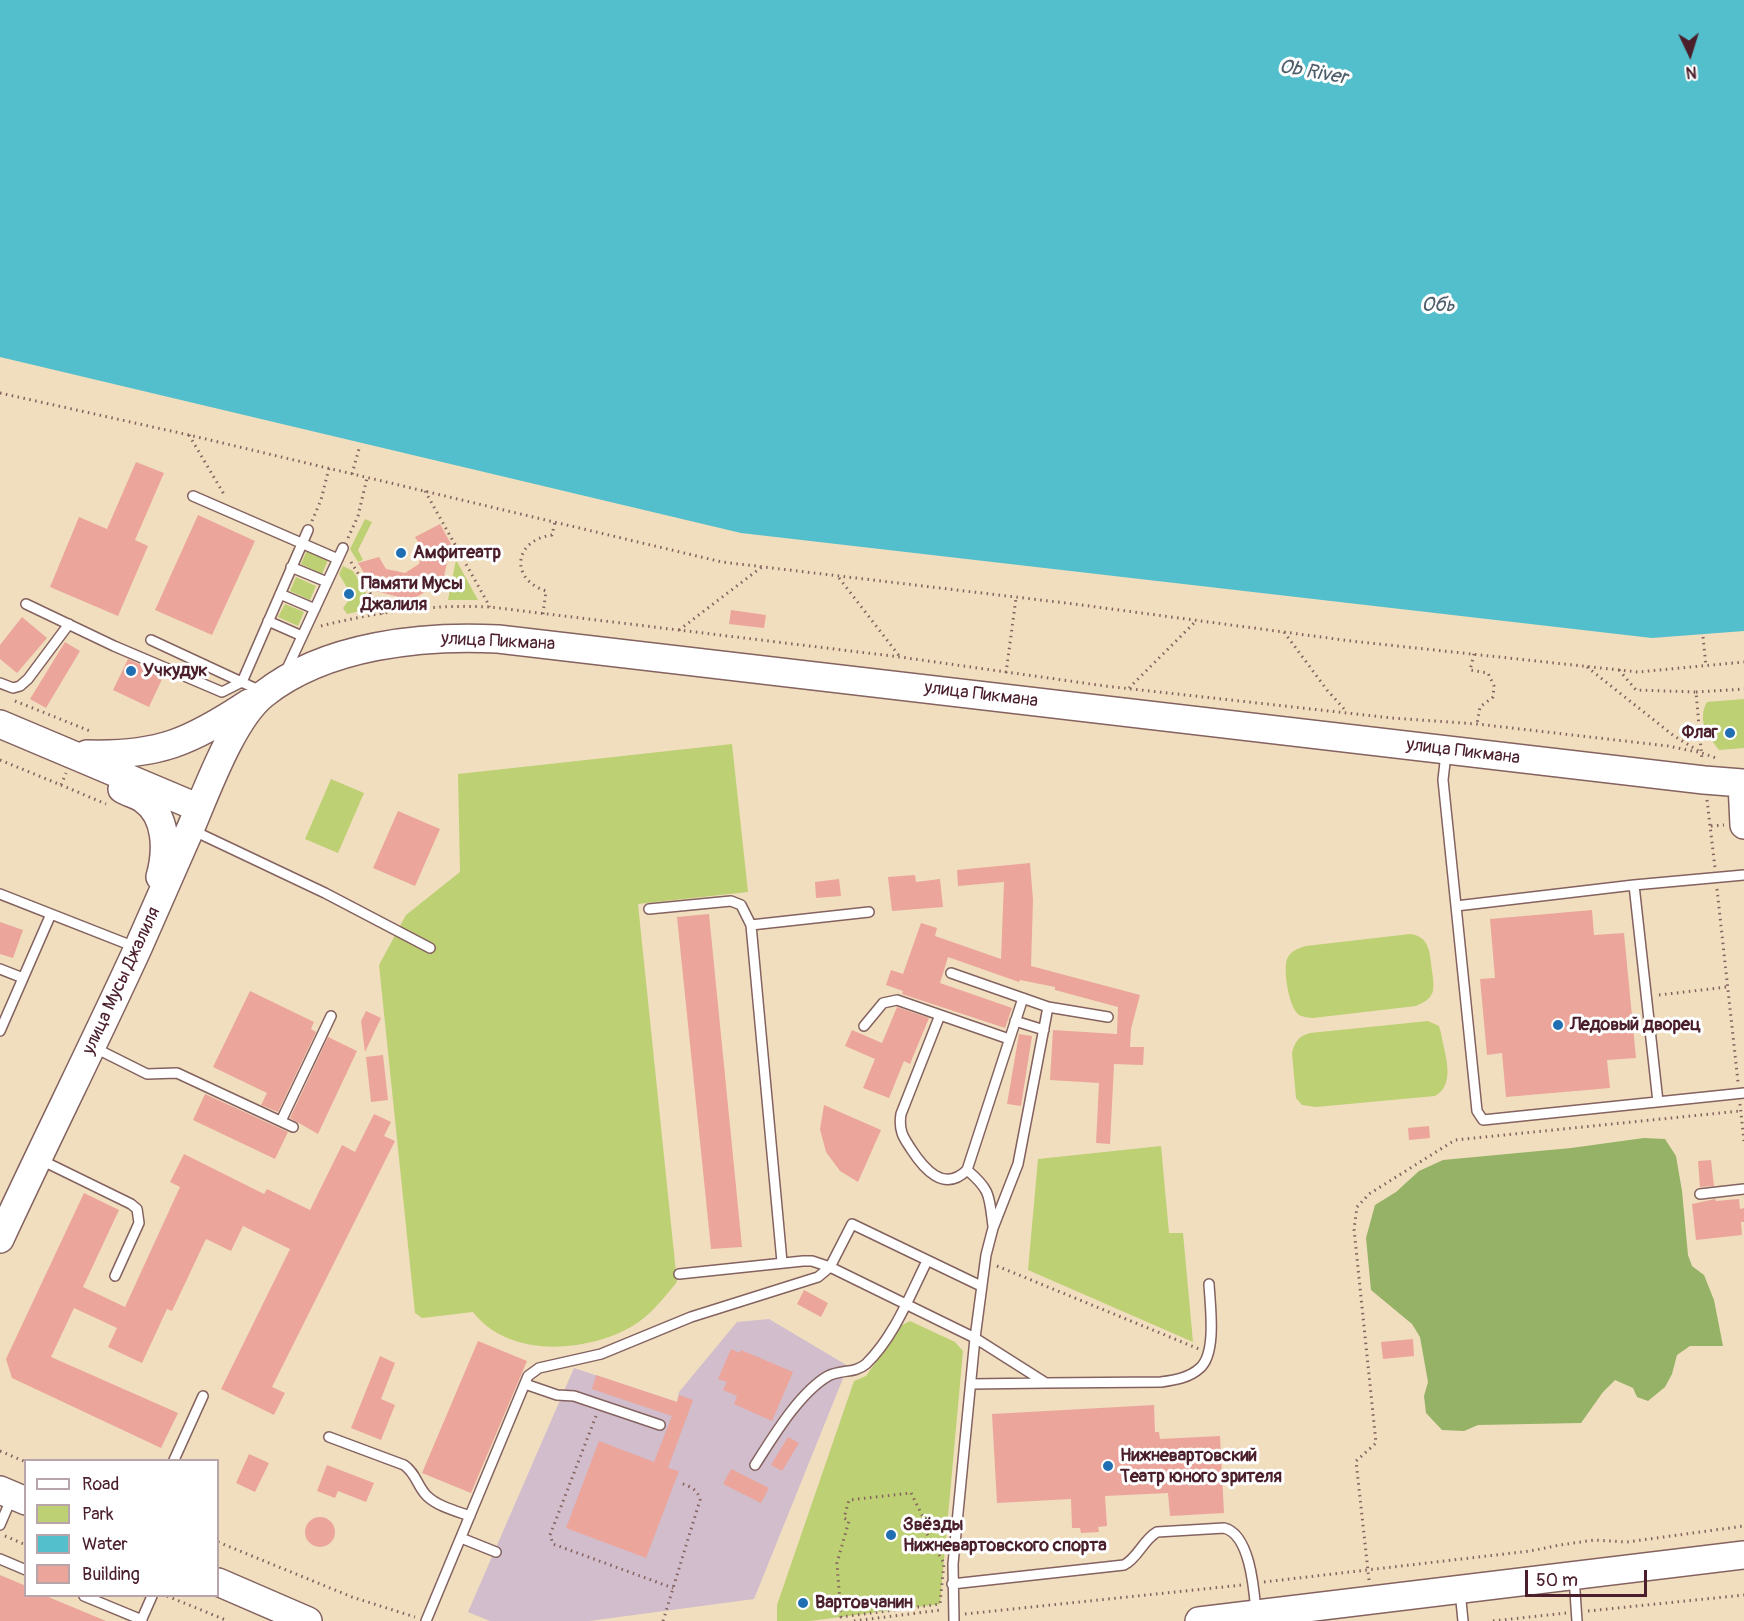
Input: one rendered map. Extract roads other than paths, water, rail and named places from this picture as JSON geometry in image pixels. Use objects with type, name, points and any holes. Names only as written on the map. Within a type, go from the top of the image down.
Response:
[{"type":"street","name":"улица Пикмана","points":[[240,720],[254,702],[262,686],[339,657],[409,640],[445,637],[498,639],[1446,750],[1711,770],[1742,783],[1744,825]]},
{"type":"street","points":[[73,754],[126,754],[172,745],[210,728],[262,686]]},
{"type":"street","name":"улица Мусы Джалиля","points":[[0,1239],[13,1200],[37,1158],[92,1047],[240,720]]},
{"type":"street","points":[[0,724],[73,754],[194,818]]},
{"type":"street","points":[[73,754],[93,776],[144,800],[159,817],[164,837],[164,860],[152,915]]},
{"type":"street","points":[[1199,1621],[1256,1614],[1332,1609],[1371,1600],[1744,1555]]},
{"type":"street","points":[[219,1583],[268,1609],[308,1621]]},
{"type":"lane","points":[[26,604],[222,692],[262,686],[303,633],[341,553],[302,543],[193,496]]},
{"type":"lane","points":[[262,686],[268,621],[308,530]]},
{"type":"lane","points":[[291,567],[327,582]]},
{"type":"lane","points":[[280,594],[315,609]]},
{"type":"lane","points":[[268,621],[303,633]]},
{"type":"lane","points":[[0,683],[13,688],[24,683],[69,624]]},
{"type":"lane","points":[[151,640],[262,686]]},
{"type":"lane","points":[[1446,750],[1443,780],[1477,1111],[1483,1120],[1741,1093]]},
{"type":"lane","points":[[194,818],[325,893],[430,948]]},
{"type":"lane","points":[[1456,906],[1634,885],[1744,875]]},
{"type":"lane","points":[[1634,885],[1658,1102]]},
{"type":"lane","points":[[0,894],[138,948]]},
{"type":"lane","points":[[649,909],[731,901],[741,905],[751,926],[782,1262]]},
{"type":"lane","points":[[751,926],[869,912]]},
{"type":"lane","points":[[0,1031],[51,914]]},
{"type":"lane","points":[[0,969],[23,978]]},
{"type":"lane","points":[[951,973],[1048,1007],[1108,1017]]},
{"type":"lane","points":[[940,1015],[901,1114],[901,1131],[921,1164],[936,1176],[953,1179],[967,1170],[1023,998]]},
{"type":"lane","points":[[864,1026],[883,1003],[897,1000],[1009,1039]]},
{"type":"lane","points":[[954,1617],[952,1584],[981,1286],[993,1228],[1018,1164],[1048,1007]]},
{"type":"lane","points":[[282,1121],[331,1016]]},
{"type":"lane","points":[[1016,1021],[1044,1030]]},
{"type":"lane","points":[[92,1047],[147,1074],[177,1073],[293,1127]]},
{"type":"lane","points":[[37,1158],[131,1204],[136,1209],[139,1223],[115,1276]]},
{"type":"lane","points":[[967,1170],[986,1189],[990,1198],[993,1228]]},
{"type":"lane","points":[[1700,1194],[1744,1190]]},
{"type":"lane","points":[[426,1621],[528,1376],[539,1368],[615,1349],[692,1317],[809,1281],[823,1274],[830,1267],[852,1224],[981,1286]]},
{"type":"lane","points":[[679,1274],[782,1262],[812,1261],[830,1267],[975,1338],[1046,1383]]},
{"type":"lane","points":[[755,1465],[778,1428],[820,1382],[834,1373],[855,1371],[867,1362],[889,1333],[927,1261]]},
{"type":"lane","points":[[971,1384],[1161,1382],[1191,1374],[1203,1366],[1209,1353],[1209,1284]]},
{"type":"lane","points":[[525,1384],[557,1395],[574,1396],[660,1425]]},
{"type":"lane","points":[[175,1459],[204,1396]]},
{"type":"lane","points":[[329,1437],[404,1465],[410,1470],[424,1494],[432,1501],[470,1516]]},
{"type":"lane","points":[[0,1525],[13,1495]]},
{"type":"lane","points":[[952,1584],[1124,1565],[1130,1562],[1150,1536],[1157,1532],[1224,1528],[1231,1530],[1238,1538],[1253,1584],[1256,1614]]},
{"type":"lane","points":[[461,1538],[496,1552]]},
{"type":"lane","points":[[0,1559],[24,1569]]},
{"type":"lane","points":[[1574,1575],[1577,1617]]},
{"type":"lane","points":[[1460,1589],[1462,1621]]},
{"type":"lane","points":[[86,1597],[141,1621],[152,1597]]},
{"type":"water","name":"Обь","points":[[0,0],[1744,0],[1744,631],[1652,638],[741,533],[0,357]]},
{"type":"place","name":"Амфитеатр","points":[[401,553]]},
{"type":"place","name":"Памяти Мусы Джалиля","points":[[349,594]]},
{"type":"place","name":"Учкудук","points":[[131,671]]},
{"type":"place","name":"Флаг","points":[[1730,733]]},
{"type":"place","name":"Ледовый дворец","points":[[1558,1025]]},
{"type":"place","name":"Нижневартовский Театр юного зрителя","points":[[1108,1466]]},
{"type":"place","name":"Звёзды Нижневартовского спорта","points":[[891,1535]]},
{"type":"place","name":"Вартовчанин","points":[[803,1603]]},
{"type":"water label","name":"Ob River","points":[[1313,73]]}]
